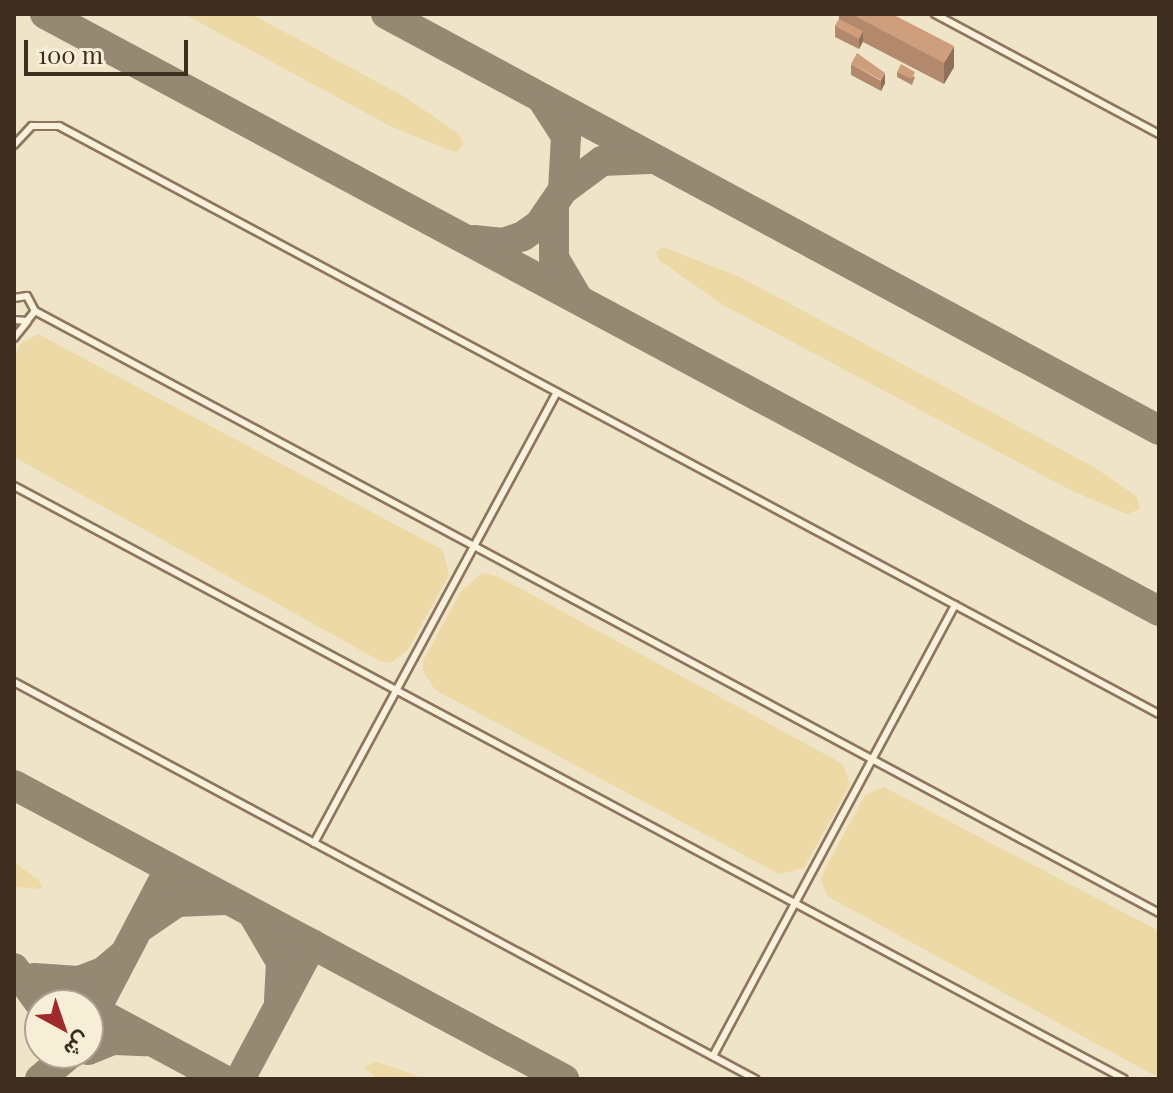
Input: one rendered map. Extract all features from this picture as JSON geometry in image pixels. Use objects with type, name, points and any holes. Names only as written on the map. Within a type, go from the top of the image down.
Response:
[{"type":"lane","points":[[935,14],[1159,134]]},
{"type":"lane","points":[[14,145],[32,126],[59,126],[1159,714]]},
{"type":"lane","points":[[14,288],[27,296],[35,311],[1159,913]]},
{"type":"lane","points":[[14,298],[27,296]]},
{"type":"lane","points":[[14,338],[35,311]]},
{"type":"lane","points":[[14,320],[27,321]]},
{"type":"lane","points":[[314,843],[557,392]]},
{"type":"lane","points":[[14,484],[1124,1079]]},
{"type":"lane","points":[[713,1056],[955,605]]},
{"type":"lane","points":[[14,682],[755,1079]]},
{"type":"sand","points":[[184,14],[251,14],[405,97],[459,134],[464,144],[457,152],[390,126]]},
{"type":"sand","points":[[663,247],[740,277],[1094,467],[1136,496],[1140,509],[1127,514],[1072,491],[723,305],[659,260],[656,252]]},
{"type":"sand","points":[[38,334],[443,550],[449,575],[407,651],[390,663],[380,661],[14,457],[14,357],[21,343]]},
{"type":"sand","points":[[482,573],[497,576],[843,764],[850,785],[804,868],[779,874],[435,690],[423,671],[423,661],[461,591]]},
{"type":"sand","points":[[884,787],[1159,931],[1159,1078],[827,896],[821,879],[825,869],[865,795]]},
{"type":"sand","points":[[14,862],[40,882],[43,889],[14,887]]},
{"type":"sand","points":[[376,1062],[423,1079],[377,1079],[364,1067]]},
{"type":"building","points":[[851,14],[892,14],[954,46],[944,63]]},
{"type":"building","points":[[839,19],[863,31],[859,39],[835,26]]},
{"type":"building","points":[[857,53],[885,73],[881,80],[851,64]]},
{"type":"building","points":[[901,64],[915,72],[912,79],[897,72]]},
{"type":"taxiway","points":[[45,14],[1159,611]]},
{"type":"taxiway","points":[[386,14],[1159,430]]},
{"type":"taxiway","points":[[474,240],[503,243],[523,236],[539,225],[563,190],[566,136],[544,102]]},
{"type":"taxiway","points":[[563,190],[602,161],[650,159]]},
{"type":"taxiway","points":[[554,206],[554,258],[577,297]]},
{"type":"taxiway","points":[[14,785],[564,1079]]},
{"type":"taxiway","points":[[104,994],[170,868]]},
{"type":"taxiway","points":[[142,926],[177,902],[225,900]]},
{"type":"taxiway","points":[[254,916],[281,962],[279,1000]]},
{"type":"taxiway","points":[[240,1079],[312,944]]},
{"type":"taxiway","points":[[34,978],[79,981],[103,972],[123,955]]},
{"type":"taxiway","points":[[14,968],[29,989]]},
{"type":"taxiway","points":[[104,1016],[222,1079]]},
{"type":"taxiway","points":[[104,1044],[113,1040],[146,1041]]},
{"type":"taxiway","points":[[40,1079],[52,1069]]}]
